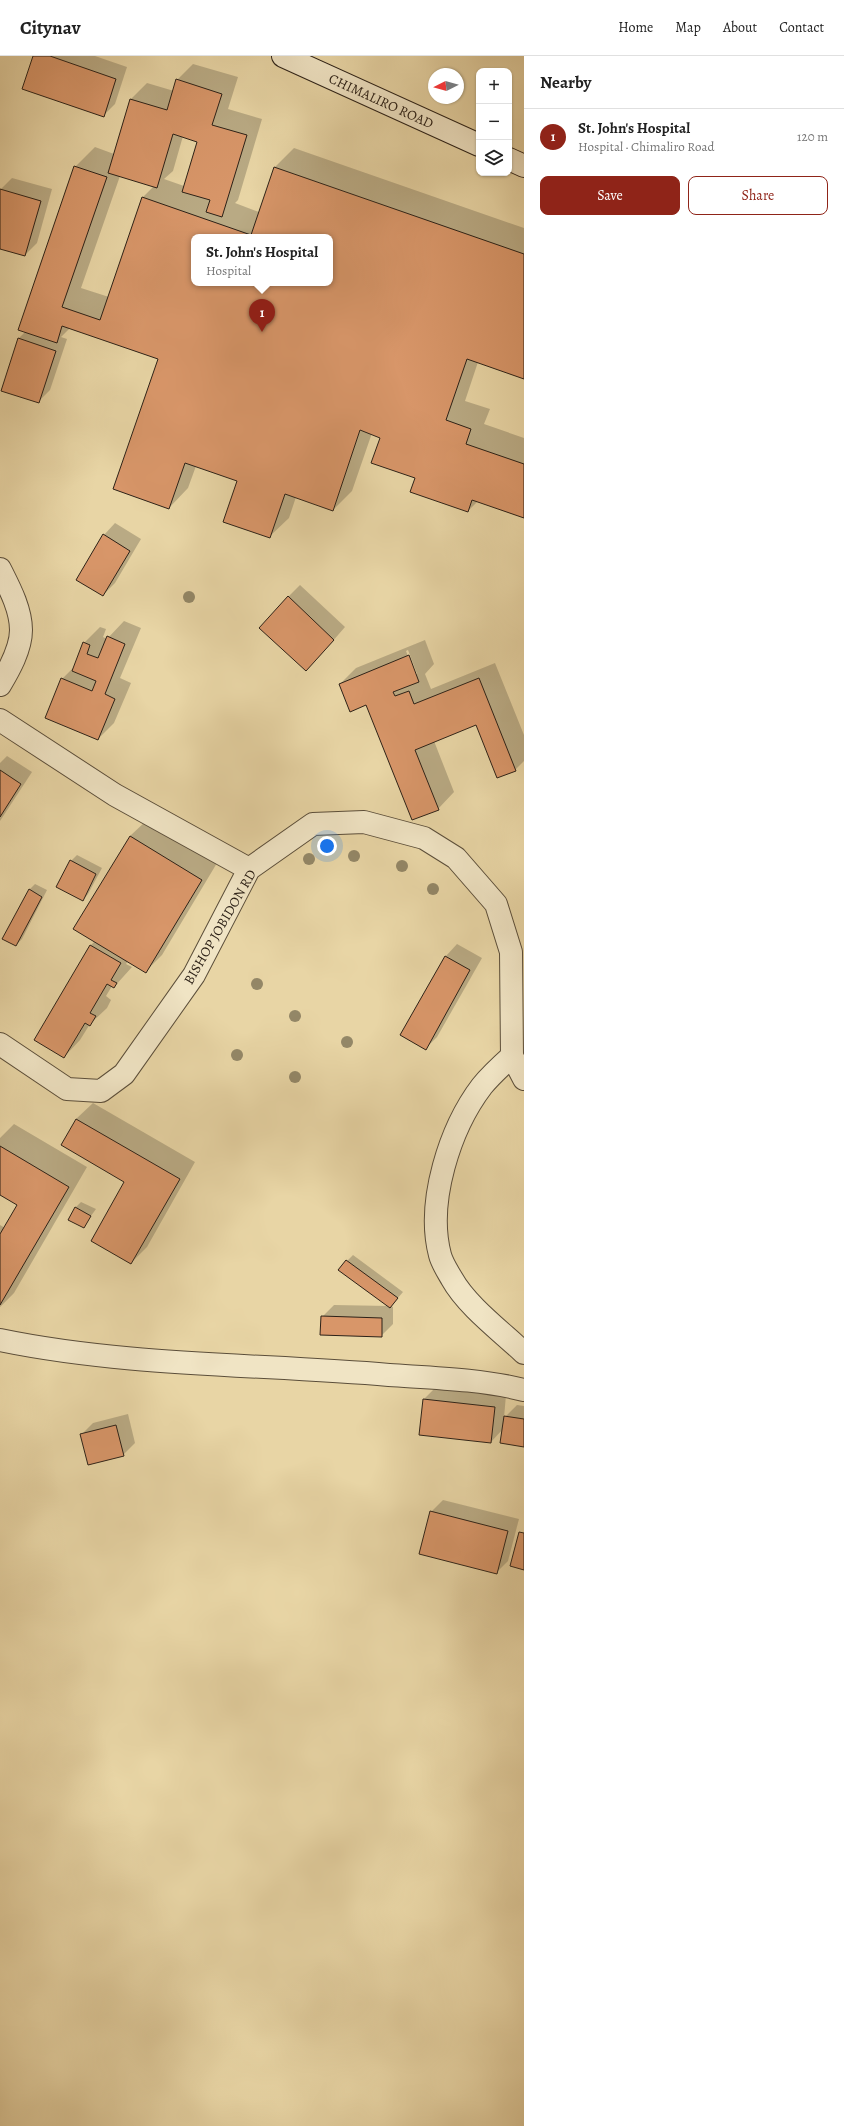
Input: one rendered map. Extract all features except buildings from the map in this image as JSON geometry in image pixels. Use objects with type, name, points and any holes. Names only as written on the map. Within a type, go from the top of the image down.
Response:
[{"type":"street","name":"CHIMALIRO ROAD","points":[[283,56],[476,144]]},
{"type":"street","points":[[512,160],[524,166]]},
{"type":"street","points":[[0,569],[11,590],[21,630],[15,655],[0,685]]},
{"type":"street","points":[[0,720],[115,795],[250,869]]},
{"type":"street","name":"BISHOP JOBIDON RD","points":[[0,1044],[67,1089],[101,1091],[124,1074],[194,975],[250,869],[313,824],[364,822],[424,838],[456,858],[496,904],[511,952],[512,1056],[524,1079]]},
{"type":"street","points":[[512,1056],[482,1086],[458,1124],[443,1170],[436,1212],[440,1255],[453,1281],[478,1310],[524,1353]]},
{"type":"street","points":[[0,1340],[63,1352],[332,1370],[475,1382],[524,1390]]},
{"type":"place","name":"St. John's Hospital","points":[[262,332]]}]
